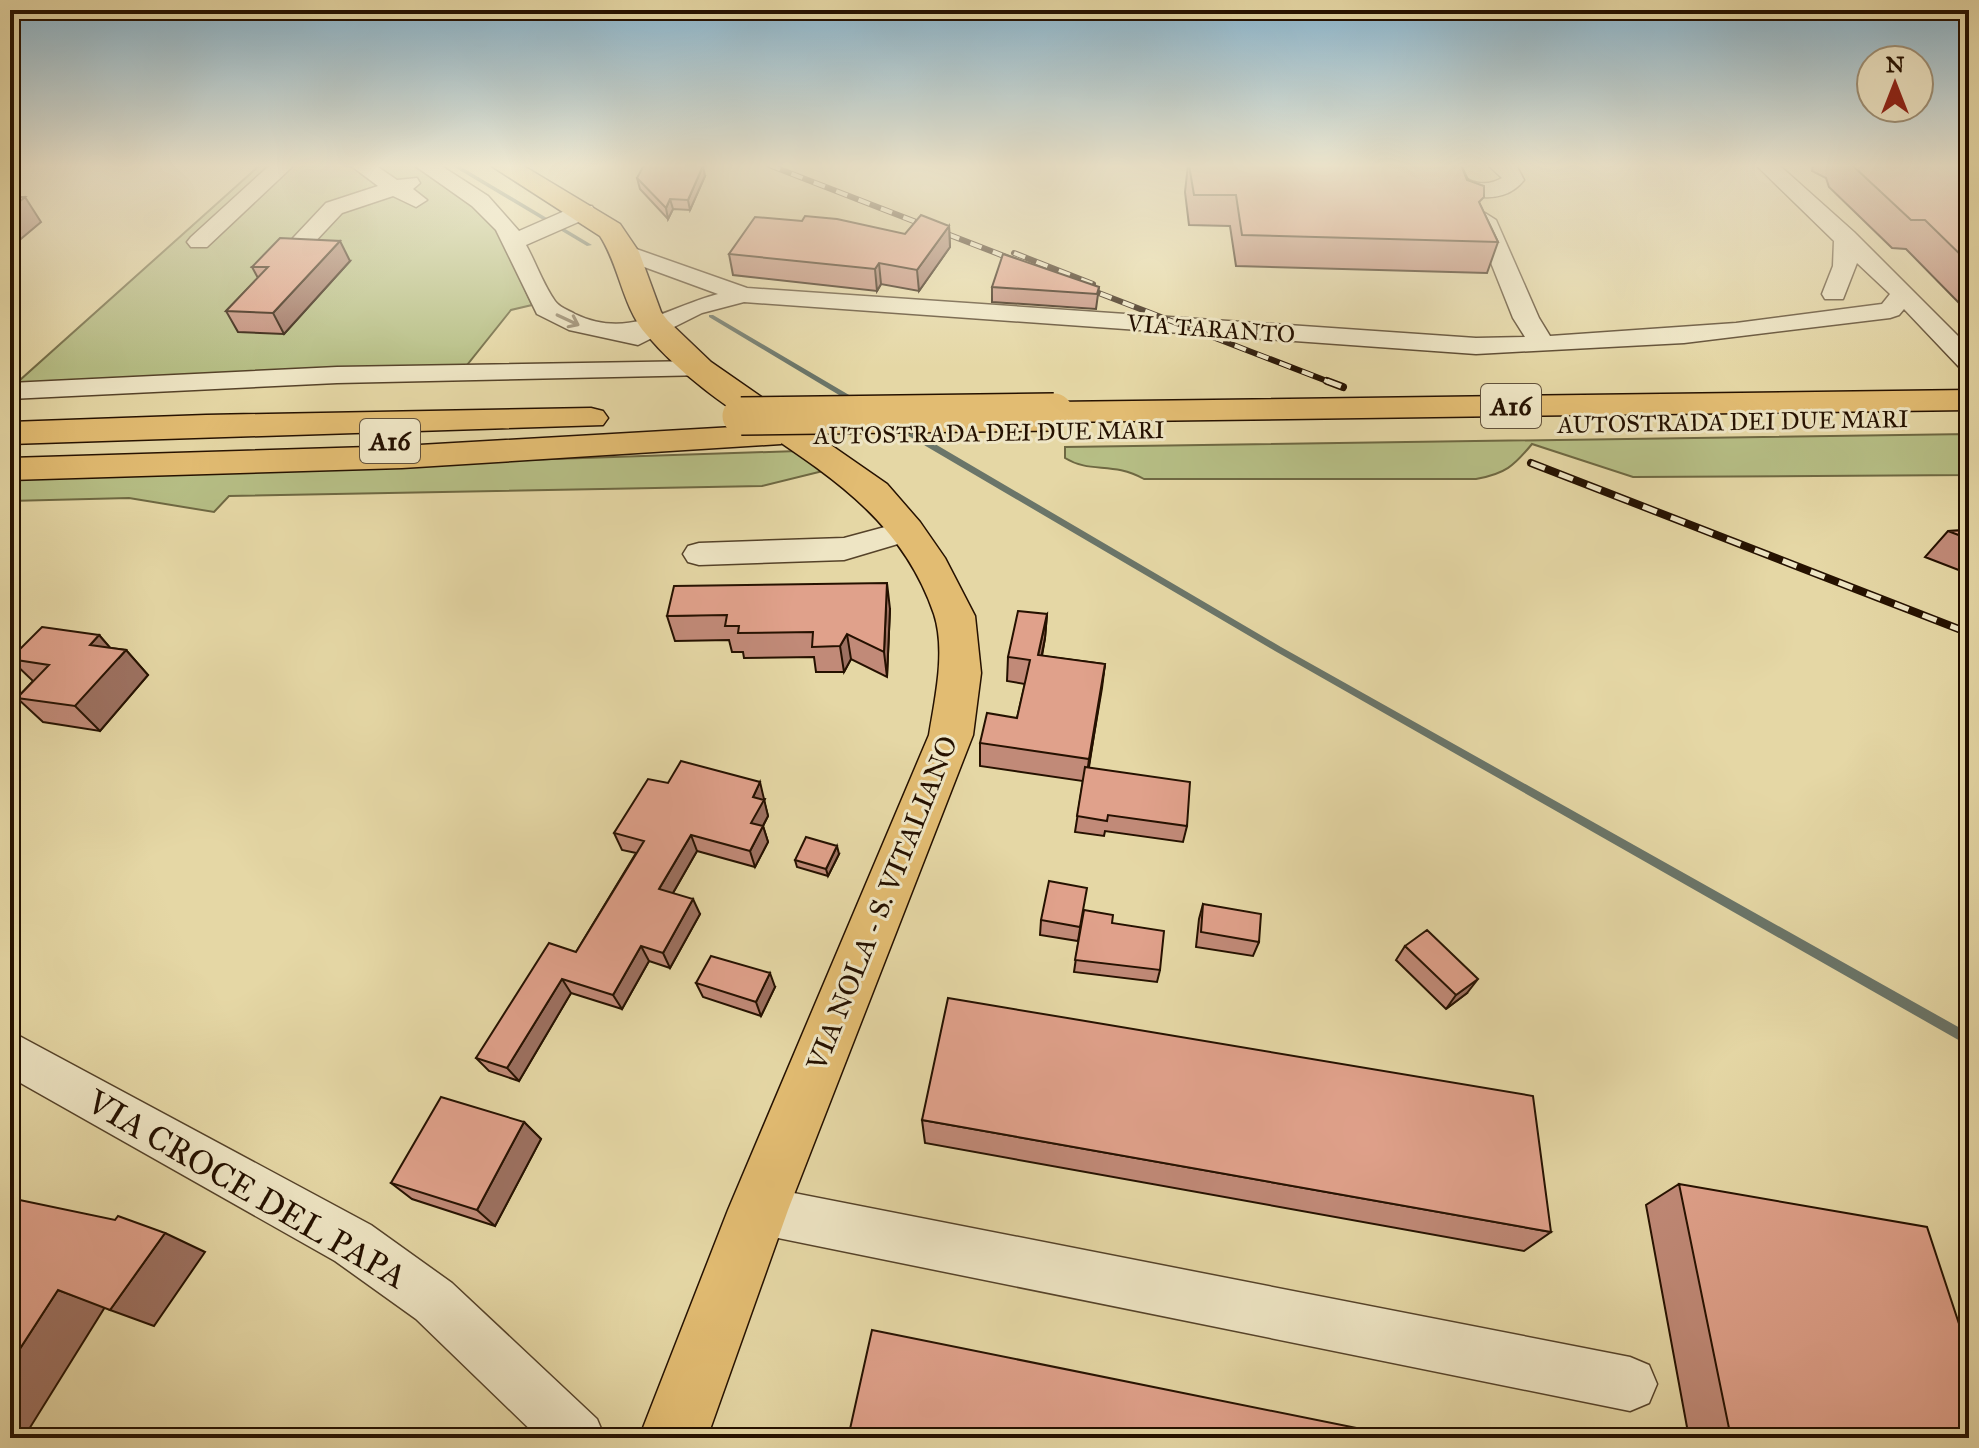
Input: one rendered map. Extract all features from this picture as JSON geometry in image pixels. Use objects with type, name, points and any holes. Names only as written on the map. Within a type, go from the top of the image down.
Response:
[{"type":"main road","name":"VIA NOLA - S. VITALIANO","points":[[612,233],[625,252],[646,313],[657,328],[699,369],[840,465],[874,492],[907,531],[926,558],[955,616],[960,673],[951,735],[758,1210],[673,1438]]},
{"type":"main road","name":"AUTOSTRADA DEI DUE MARI","points":[[1058,422],[1969,400]]},
{"type":"main road","name":"AUTOSTRADA DEI DUE MARI","points":[[10,453],[755,426],[1969,419]]},
{"type":"main road","name":"AUTOSTRADA DEI DUE MARI","points":[[10,433],[433,420],[755,426]]},
{"type":"main road","points":[[10,469],[402,457],[755,426]]},
{"type":"street","points":[[199,242],[209,233]]},
{"type":"street","points":[[302,242],[311,233]]},
{"type":"street","points":[[509,233],[546,309],[578,325],[616,332],[664,347],[699,369]]},
{"type":"street","points":[[514,242],[535,233]]},
{"type":"street","points":[[1490,233],[1526,318],[1543,344]]},
{"type":"street","points":[[1841,233],[1968,360]]},
{"type":"street","points":[[1834,294],[1845,266],[1846,237]]},
{"type":"street","points":[[625,252],[744,295]]},
{"type":"street","name":"VIA TARANTO","points":[[1772,327],[1834,294],[1857,290],[1903,293]]},
{"type":"street","name":"VIA TARANTO","points":[[657,328],[693,308],[744,295],[1476,346],[1772,327],[1890,310],[1903,293]]},
{"type":"street","name":"VIA TARANTO","points":[[1856,316],[1917,336],[1968,360]]},
{"type":"street","points":[[616,332],[657,328]]},
{"type":"street","points":[[10,391],[337,375],[699,369]]},
{"type":"street","points":[[699,554],[844,549],[907,531]]},
{"type":"street","name":"VIA CROCE DEL PAPA","points":[[10,1053],[353,1243],[434,1301],[578,1438]]},
{"type":"street","points":[[758,1210],[1630,1384]]},
{"type":"green space","points":[[185,233],[498,233],[532,305],[511,310],[463,370],[10,389]]},
{"type":"green space","points":[[1969,434],[1969,475],[1633,477],[1532,444],[1508,468],[1476,479],[1144,479],[1122,470],[1084,466],[1065,458],[1065,447]]},
{"type":"green space","points":[[798,451],[823,471],[762,486],[229,496],[214,512],[129,498],[10,501],[10,477]]},
{"type":"building","points":[[744,233],[944,233],[917,270],[879,263],[875,269],[729,254]]},
{"type":"building","points":[[1242,233],[1494,233],[1498,242],[1242,235]]},
{"type":"building","points":[[1938,233],[1969,233],[1969,263]]},
{"type":"building","points":[[280,238],[340,241],[273,313],[226,311],[268,267],[252,267]]},
{"type":"building","points":[[1003,254],[1099,287],[1097,294],[992,287]]},
{"type":"building","points":[[1969,530],[1969,539],[1948,531]]},
{"type":"building","points":[[887,583],[884,652],[847,634],[840,646],[812,647],[813,632],[738,633],[739,626],[725,626],[727,615],[667,616],[674,586]]},
{"type":"building","points":[[1018,611],[1047,614],[1038,655],[1105,664],[1089,759],[980,743],[987,713],[1017,718],[1030,660],[1008,657]]},
{"type":"building","points":[[42,627],[99,635],[90,645],[126,650],[75,706],[17,698],[49,665],[10,659]]},
{"type":"building","points":[[681,761],[760,782],[753,797],[764,800],[751,823],[763,826],[750,851],[691,835],[659,889],[693,899],[663,953],[641,946],[613,995],[562,979],[507,1068],[476,1058],[549,943],[576,952],[644,841],[614,833],[648,779],[668,783]]},
{"type":"building","points":[[1085,767],[1190,782],[1187,826],[1108,815],[1107,821],[1077,816]]},
{"type":"building","points":[[806,837],[837,846],[826,869],[795,860]]},
{"type":"building","points":[[1049,881],[1087,888],[1080,927],[1041,920]]},
{"type":"building","points":[[1203,904],[1261,914],[1259,942],[1201,932]]},
{"type":"building","points":[[1084,910],[1113,915],[1112,923],[1164,931],[1160,970],[1075,960]]},
{"type":"building","points":[[1427,930],[1478,979],[1456,995],[1405,946]]},
{"type":"building","points":[[711,956],[770,973],[756,1002],[696,983]]},
{"type":"building","points":[[948,998],[1533,1096],[1551,1232],[922,1120]]},
{"type":"building","points":[[441,1097],[524,1122],[477,1210],[391,1183]]},
{"type":"building","points":[[1679,1184],[1927,1227],[1969,1354],[1969,1438],[1731,1438]]},
{"type":"building","points":[[10,1198],[115,1220],[118,1216],[165,1233],[110,1310],[58,1290],[10,1364]]},
{"type":"building","points":[[872,1330],[1406,1438],[848,1438]]},
{"type":"waterway","points":[[568,233],[589,245]]},
{"type":"waterway","points":[[711,316],[857,402]]},
{"type":"waterway","points":[[898,426],[1278,649],[1969,1040]]},
{"type":"railway","points":[[943,233],[1022,263]]},
{"type":"railway","points":[[1014,253],[1093,284]]},
{"type":"railway","points":[[1078,285],[1332,383]]},
{"type":"railway","points":[[1327,381],[1343,387]]},
{"type":"railway","points":[[1531,463],[1969,633]]}]
